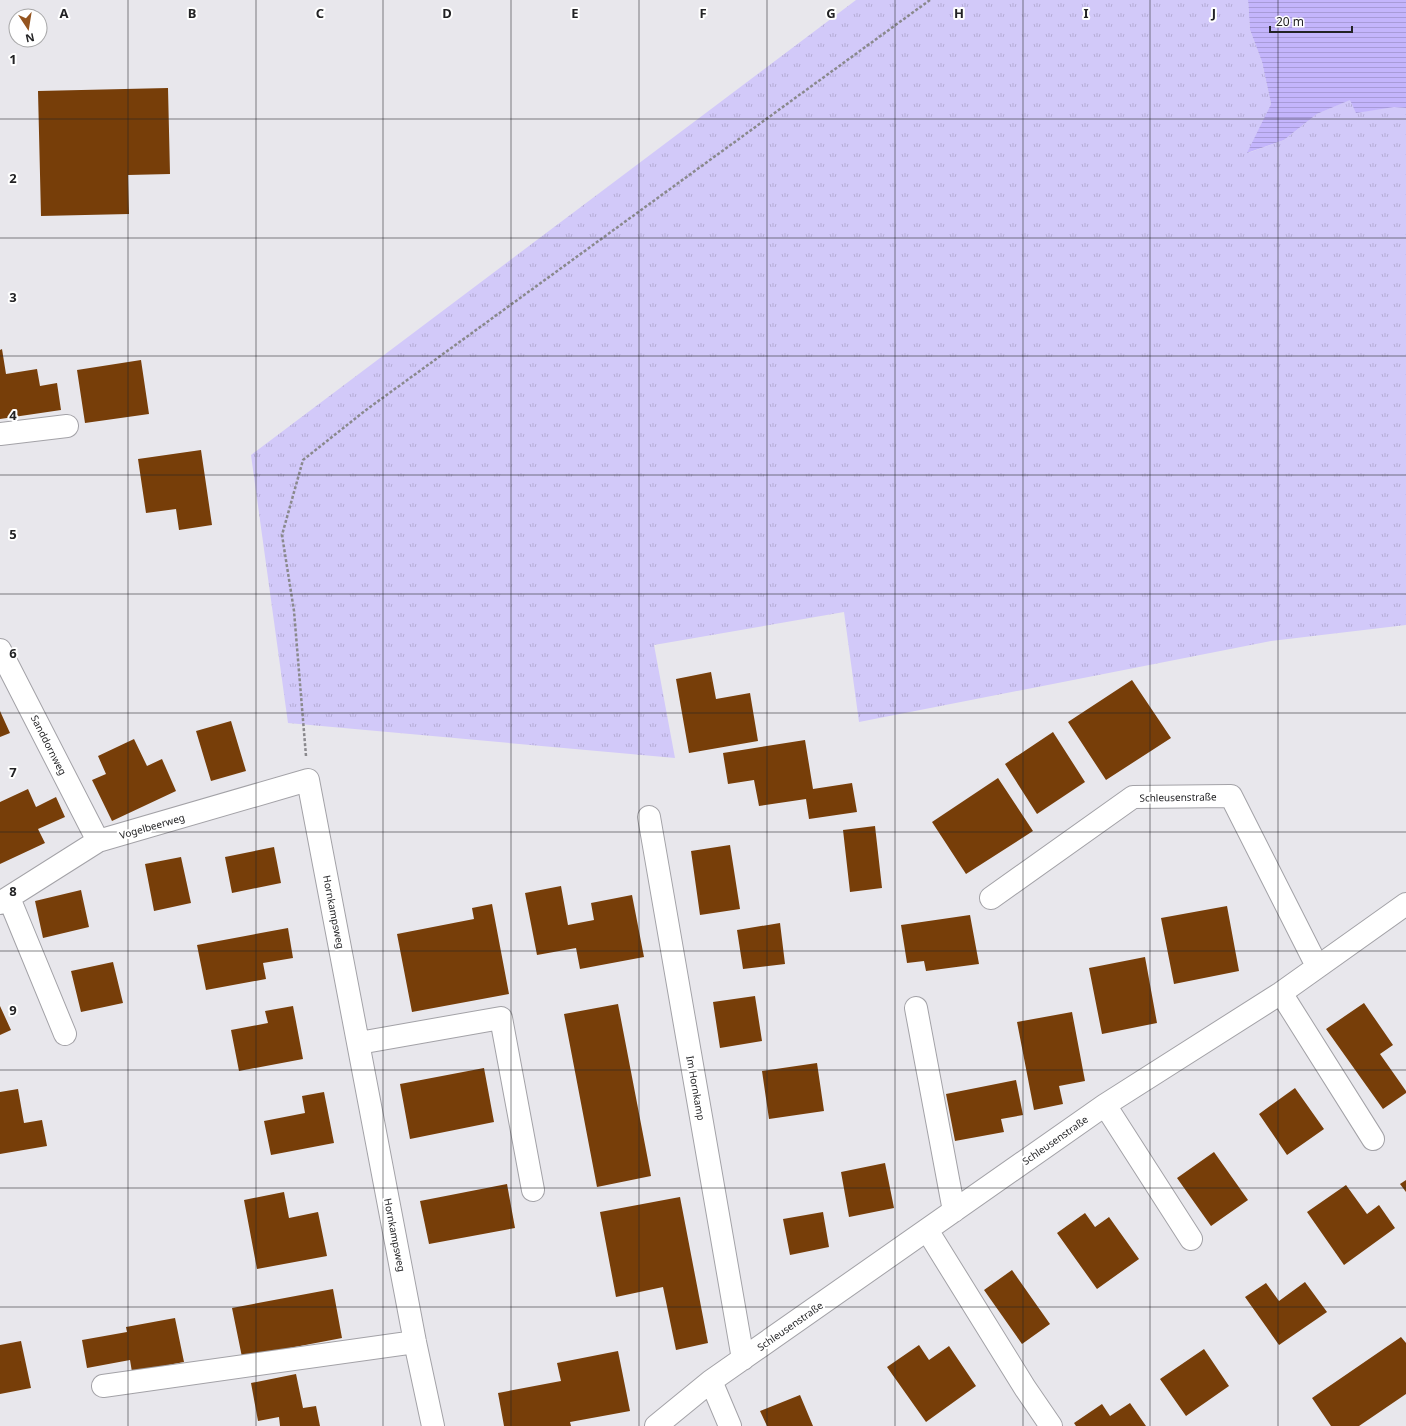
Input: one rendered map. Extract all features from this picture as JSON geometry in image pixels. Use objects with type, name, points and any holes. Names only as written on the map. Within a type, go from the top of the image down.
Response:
[{"type":"street","points":[[0,434],[67,426]]},
{"type":"street","name":"Sanddornweg","points":[[0,650],[98,841]]},
{"type":"street","name":"Vogelbeerweg","points":[[65,1034],[4,900],[98,841],[308,780]]},
{"type":"street","name":"Hornkampsweg","points":[[308,780],[432,1426]]},
{"type":"street","name":"Schleusenstraße","points":[[992,898],[1132,797],[1231,796],[1317,966]]},
{"type":"street","name":"Im Hornkamp","points":[[649,817],[743,1359]]},
{"type":"street","name":"Schleusenstraße","points":[[656,1426],[711,1382],[743,1359],[1105,1105],[1281,993],[1406,904]]},
{"type":"street","points":[[1281,993],[1373,1140]]},
{"type":"street","points":[[916,1008],[954,1211]]},
{"type":"street","points":[[359,1044],[501,1018],[533,1190]]},
{"type":"street","points":[[1105,1105],[1191,1239]]},
{"type":"street","points":[[926,1230],[1025,1388],[1051,1426]]},
{"type":"street","points":[[103,1386],[415,1342]]},
{"type":"street","points":[[711,1382],[730,1426]]},
{"type":"path","points":[[308,780],[294,611],[282,535],[303,460],[372,406],[930,0]]},
{"type":"green space","points":[[856,0],[1248,0],[1250,30],[1262,62],[1271,104],[1248,153],[1284,140],[1317,114],[1351,99],[1406,108],[1406,625],[1271,641],[859,722],[844,612],[654,645],[675,758],[288,723],[251,455]]},
{"type":"shaded area","points":[[1248,0],[1406,0],[1406,108],[1394,107],[1356,113],[1350,100],[1317,114],[1284,140],[1247,153],[1271,104],[1262,62],[1250,30]]},
{"type":"building","points":[[168,88],[170,174],[128,175],[129,214],[41,216],[38,91]]},
{"type":"building","points":[[2,349],[6,374],[37,369],[40,386],[57,383],[61,410],[0,419],[0,350]]},
{"type":"building","points":[[141,360],[149,414],[85,423],[77,370]]},
{"type":"building","points":[[201,450],[212,525],[179,530],[176,509],[146,513],[138,459]]},
{"type":"building","points":[[711,672],[716,699],[750,693],[758,741],[689,753],[676,679]]},
{"type":"building","points":[[1132,680],[1171,738],[1106,780],[1068,722]]},
{"type":"building","points":[[0,711],[10,733],[0,737]]},
{"type":"building","points":[[231,721],[246,771],[211,781],[196,731]]},
{"type":"building","points":[[1053,732],[1085,782],[1037,814],[1005,764]]},
{"type":"building","points":[[134,739],[147,766],[162,759],[176,791],[112,821],[92,780],[106,774],[98,756]]},
{"type":"building","points":[[805,740],[813,789],[852,783],[857,812],[809,819],[806,799],[759,806],[754,780],[728,784],[723,753]]},
{"type":"building","points":[[998,778],[1033,831],[966,874],[932,822]]},
{"type":"building","points":[[28,789],[36,807],[56,797],[65,817],[38,829],[45,843],[0,864],[0,802]]},
{"type":"building","points":[[875,826],[882,888],[850,892],[843,830]]},
{"type":"building","points":[[730,845],[740,909],[700,915],[691,851]]},
{"type":"building","points":[[274,847],[281,883],[232,893],[225,857]]},
{"type":"building","points":[[181,857],[191,903],[154,911],[145,864]]},
{"type":"building","points":[[561,886],[568,925],[594,920],[591,903],[632,895],[644,957],[580,969],[576,948],[537,955],[525,893]]},
{"type":"building","points":[[81,890],[89,927],[43,938],[35,901]]},
{"type":"building","points":[[492,904],[509,994],[412,1012],[397,934],[474,919],[472,908]]},
{"type":"building","points":[[1227,906],[1239,971],[1174,984],[1161,918]]},
{"type":"building","points":[[970,915],[979,964],[926,971],[924,961],[907,963],[901,925]]},
{"type":"building","points":[[780,923],[785,964],[743,969],[737,930]]},
{"type":"building","points":[[288,928],[293,958],[263,963],[266,979],[206,990],[197,945]]},
{"type":"building","points":[[1145,957],[1157,1023],[1102,1034],[1089,968]]},
{"type":"building","points":[[113,962],[123,1003],[81,1012],[71,971]]},
{"type":"building","points":[[755,996],[762,1041],[720,1048],[713,1002]]},
{"type":"building","points":[[1364,1003],[1393,1045],[1380,1054],[1406,1091],[1406,1093],[1383,1109],[1326,1029]]},
{"type":"building","points":[[618,1004],[651,1176],[597,1187],[564,1014]]},
{"type":"building","points":[[0,1006],[11,1030],[0,1035]]},
{"type":"building","points":[[293,1006],[303,1059],[239,1071],[231,1030],[268,1023],[265,1011]]},
{"type":"building","points":[[1072,1012],[1085,1081],[1059,1086],[1063,1104],[1034,1110],[1017,1022]]},
{"type":"building","points":[[817,1063],[824,1111],[769,1119],[762,1071]]},
{"type":"building","points":[[484,1068],[494,1122],[410,1139],[400,1084]]},
{"type":"building","points":[[1016,1080],[1023,1115],[1001,1119],[1004,1132],[955,1141],[946,1094]]},
{"type":"building","points":[[1295,1088],[1324,1129],[1287,1155],[1259,1114]]},
{"type":"building","points":[[18,1089],[24,1123],[42,1120],[47,1146],[0,1154],[0,1092]]},
{"type":"building","points":[[324,1092],[334,1143],[271,1155],[264,1121],[305,1113],[302,1096]]},
{"type":"building","points":[[1214,1152],[1248,1200],[1211,1226],[1177,1178]]},
{"type":"building","points":[[885,1163],[894,1208],[849,1217],[841,1172]]},
{"type":"building","points":[[1406,1180],[1406,1192],[1400,1184]]},
{"type":"building","points":[[507,1184],[515,1228],[429,1244],[420,1201]]},
{"type":"building","points":[[1346,1185],[1367,1214],[1379,1205],[1395,1228],[1344,1265],[1307,1212]]},
{"type":"building","points":[[284,1192],[289,1218],[318,1212],[327,1256],[257,1269],[244,1200]]},
{"type":"building","points":[[680,1197],[708,1343],[676,1350],[663,1287],[616,1297],[600,1212]]},
{"type":"building","points":[[823,1212],[829,1247],[790,1255],[783,1219]]},
{"type":"building","points":[[1085,1213],[1095,1227],[1109,1217],[1139,1259],[1097,1289],[1057,1233]]},
{"type":"building","points":[[1012,1270],[1050,1324],[1022,1344],[984,1290]]},
{"type":"building","points":[[1305,1282],[1327,1312],[1279,1345],[1245,1297],[1266,1283],[1279,1301]]},
{"type":"building","points":[[333,1289],[342,1338],[242,1357],[232,1308]]},
{"type":"building","points":[[175,1318],[184,1362],[132,1372],[130,1360],[87,1368],[82,1340],[127,1332],[126,1327]]},
{"type":"building","points":[[1401,1337],[1406,1343],[1406,1394],[1359,1426],[1331,1426],[1312,1398]]},
{"type":"building","points":[[21,1341],[31,1388],[0,1394],[0,1345]]},
{"type":"building","points":[[919,1345],[929,1360],[949,1346],[976,1386],[926,1422],[887,1367]]},
{"type":"building","points":[[1204,1349],[1229,1386],[1186,1416],[1160,1379]]},
{"type":"building","points":[[618,1351],[630,1411],[570,1422],[571,1426],[504,1426],[498,1393],[561,1381],[557,1363]]},
{"type":"building","points":[[296,1374],[303,1408],[316,1406],[320,1426],[280,1426],[279,1417],[258,1421],[251,1383]]},
{"type":"building","points":[[800,1395],[813,1426],[767,1426],[760,1411]]},
{"type":"building","points":[[1130,1403],[1146,1426],[1076,1426],[1074,1423],[1102,1404],[1110,1416]]}]
